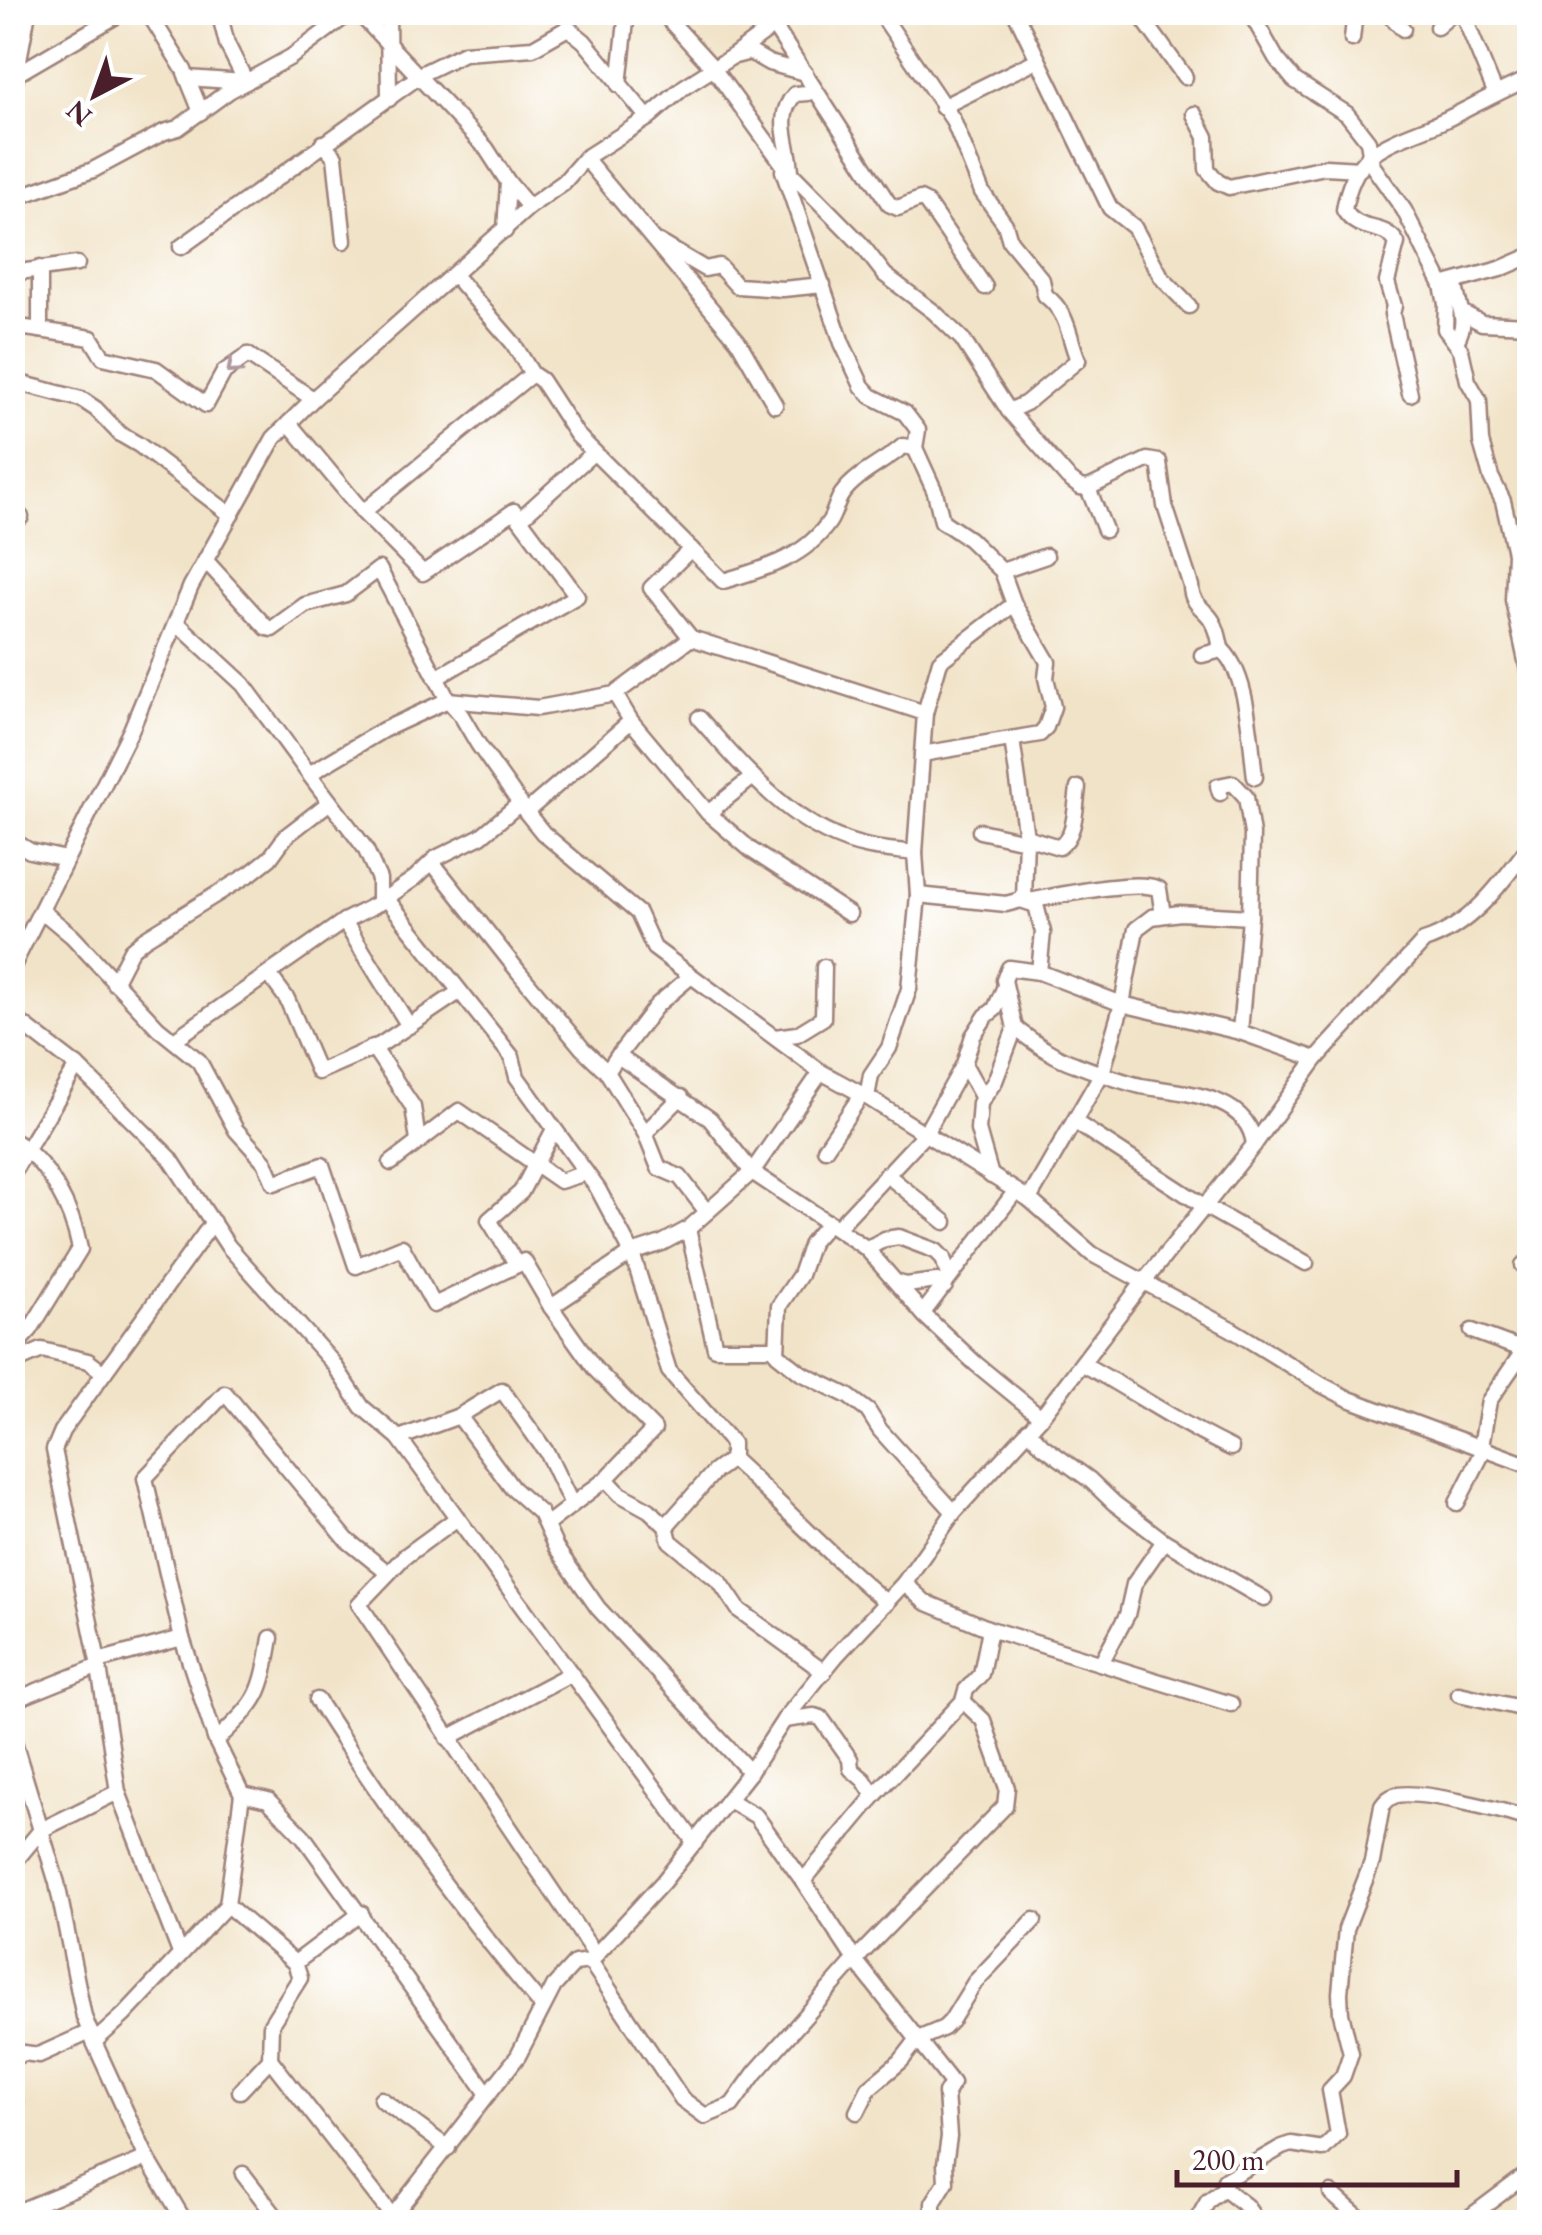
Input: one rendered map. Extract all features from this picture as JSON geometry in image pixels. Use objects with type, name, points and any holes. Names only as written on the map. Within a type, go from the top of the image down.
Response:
[{"type":"street","points":[[12,97],[28,12]]},
{"type":"street","points":[[15,76],[124,12]]},
{"type":"street","points":[[148,12],[187,78],[201,112]]},
{"type":"street","points":[[219,12],[227,44],[246,82]]},
{"type":"street","points":[[12,199],[93,170],[178,128],[355,12],[486,148],[529,207]]},
{"type":"street","points":[[388,12],[389,99]]},
{"type":"street","points":[[618,84],[627,12]]},
{"type":"street","points":[[662,12],[713,68],[788,171],[861,244],[884,275],[934,312],[962,340],[1010,411],[1068,478],[1088,488],[1147,460],[1159,462],[1165,506],[1190,593],[1211,618],[1221,648],[1234,663],[1248,708],[1254,777],[1244,796]]},
{"type":"street","points":[[12,968],[131,730],[191,586],[274,438],[312,399],[529,207],[564,182],[586,158],[648,118],[684,87],[793,12]]},
{"type":"street","points":[[880,12],[953,120],[970,170],[1005,224],[1010,241],[1042,280],[1044,295],[1057,304],[1071,330],[1078,360],[1026,403],[1010,411]]},
{"type":"street","points":[[1015,12],[1110,208],[1134,227],[1162,278],[1189,306]]},
{"type":"street","points":[[1138,12],[1184,77]]},
{"type":"street","points":[[1250,12],[1284,68],[1304,88],[1347,114],[1368,141],[1372,164],[1404,210],[1463,313],[1464,326],[1456,342]]},
{"type":"street","points":[[1352,39],[1355,12]]},
{"type":"street","points":[[1387,12],[1403,29]]},
{"type":"street","points":[[1437,27],[1458,12],[1495,92]]},
{"type":"street","points":[[774,26],[888,204],[898,208],[920,199],[926,202],[985,287]]},
{"type":"street","points":[[181,247],[323,143],[458,55],[533,48],[568,28],[584,41],[648,118]]},
{"type":"street","points":[[734,56],[750,52],[770,63],[805,73]]},
{"type":"street","points":[[942,107],[1036,60]]},
{"type":"street","points":[[187,78],[246,82]]},
{"type":"street","points":[[1410,394],[1392,314],[1394,306],[1386,288],[1396,238],[1349,219],[1344,210],[1352,182],[1370,154],[1530,78]]},
{"type":"street","points":[[813,88],[808,93],[795,94],[785,106],[791,200],[842,343],[862,386],[871,396],[905,413],[918,430],[914,448],[935,492],[942,522],[969,539],[1002,571],[1014,604],[1048,662],[1046,678],[1054,707],[1040,734],[922,754]]},
{"type":"street","points":[[1194,114],[1206,136],[1206,170],[1229,187],[1326,167],[1360,170]]},
{"type":"street","points":[[323,143],[335,157],[344,241]]},
{"type":"street","points":[[586,158],[738,341],[775,404]]},
{"type":"street","points":[[505,231],[508,182]]},
{"type":"street","points":[[650,237],[704,268],[719,266],[738,286],[784,290],[823,285]]},
{"type":"street","points":[[1449,284],[1530,256]]},
{"type":"street","points":[[12,273],[76,264]]},
{"type":"street","points":[[40,268],[40,330]]},
{"type":"street","points":[[455,276],[513,343],[532,374],[542,380],[577,435],[723,581],[780,564],[798,554],[827,526],[842,494],[861,476],[903,446],[914,448]]},
{"type":"street","points":[[1449,284],[1445,329],[1456,342],[1468,381],[1479,400],[1480,442],[1490,476],[1504,501],[1515,553],[1513,600],[1530,680]]},
{"type":"street","points":[[1463,313],[1482,323],[1530,325]]},
{"type":"street","points":[[12,326],[91,338],[102,358],[156,370],[206,405],[224,372],[248,355],[312,399]]},
{"type":"street","points":[[364,512],[532,374]]},
{"type":"street","points":[[12,381],[82,399],[120,434],[140,444],[231,516]]},
{"type":"street","points":[[289,424],[364,512],[423,573],[514,511],[577,596],[436,678]]},
{"type":"street","points":[[520,519],[594,452]]},
{"type":"street","points":[[1088,488],[1106,530]]},
{"type":"street","points":[[691,549],[651,588],[691,638],[925,712]]},
{"type":"street","points":[[1002,571],[1046,556]]},
{"type":"street","points":[[206,561],[272,629],[306,605],[346,594],[378,569],[448,700],[523,808],[544,833],[638,913],[654,948],[690,977],[821,1072],[1022,1196],[1092,1254],[1142,1284],[1231,1329],[1348,1399],[1530,1466]]},
{"type":"street","points":[[825,1150],[864,1096],[871,1075],[889,1048],[909,990],[918,896],[915,853],[925,712],[940,661],[1014,604]]},
{"type":"street","points":[[177,623],[242,684],[374,866],[382,901],[512,1057],[516,1077],[598,1189],[632,1253],[669,1371],[732,1443],[732,1459],[768,1490],[820,1546],[888,1603]]},
{"type":"street","points":[[310,774],[382,730],[448,700],[538,708],[615,694],[691,638]]},
{"type":"street","points":[[1202,655],[1221,648]]},
{"type":"street","points":[[615,694],[708,813],[750,850],[849,914]]},
{"type":"street","points":[[699,718],[780,803],[835,836],[867,847],[915,853]]},
{"type":"street","points":[[174,1040],[222,1003],[270,976],[344,920],[382,901],[432,862],[523,808],[632,720]]},
{"type":"street","points":[[1012,738],[1026,839],[1026,900]]},
{"type":"street","points":[[708,813],[753,777]]},
{"type":"street","points":[[1220,793],[1218,786],[1232,783],[1244,796],[1252,834],[1240,1032]]},
{"type":"street","points":[[980,831],[1059,848],[1071,833],[1078,788]]},
{"type":"street","points":[[114,982],[131,950],[144,939],[252,873],[270,858],[286,836],[330,802]]},
{"type":"street","points":[[12,840],[30,850],[66,859]]},
{"type":"street","points":[[227,1905],[294,1963],[300,1978],[271,2024],[270,2059],[392,2221],[518,2056],[554,1986],[575,1963],[593,1958],[695,1842],[750,1772],[784,1720],[888,1603],[954,1512],[1041,1417],[1254,1145],[1316,1059],[1424,942],[1443,935],[1496,892],[1530,845]]},
{"type":"street","points":[[432,862],[582,1048],[607,1072],[645,1133],[659,1168],[680,1177],[707,1212]]},
{"type":"street","points":[[918,896],[1006,904],[1150,885],[1159,889],[1163,915]]},
{"type":"street","points":[[1026,900],[1040,910],[1043,932],[1039,972]]},
{"type":"street","points":[[42,911],[72,936],[208,1073],[230,1120],[264,1162],[274,1183],[322,1165],[356,1266],[402,1247],[434,1305],[524,1261],[595,1369],[654,1429],[606,1479],[546,1525]]},
{"type":"street","points":[[923,1314],[1022,1196],[1076,1122],[1102,1072],[1122,1004],[1136,928],[1163,915],[1250,916]]},
{"type":"street","points":[[344,920],[410,1026]]},
{"type":"street","points":[[775,1037],[797,1034],[823,1018],[824,967]]},
{"type":"street","points":[[963,1158],[978,1130],[983,1098],[995,1081],[1015,1026],[1005,986],[1004,974],[1010,968],[1039,972],[1122,1004],[1240,1032],[1316,1059]]},
{"type":"street","points":[[270,976],[287,998],[318,1072],[373,1047],[459,992]]},
{"type":"street","points":[[607,1072],[658,1006],[690,977]]},
{"type":"street","points":[[954,1512],[868,1412],[777,1354],[779,1306],[800,1275],[812,1243],[925,1134],[964,1064],[973,1036],[995,1009],[1005,986]]},
{"type":"street","points":[[995,1009],[1049,1052],[1072,1064],[1137,1085],[1202,1094],[1246,1118],[1254,1145]]},
{"type":"street","points":[[12,1016],[77,1066],[170,1158],[228,1246],[333,1363],[362,1406],[400,1438],[695,1842]]},
{"type":"street","points":[[373,1047],[413,1107],[418,1140]]},
{"type":"street","points":[[618,1056],[710,1119],[752,1172],[866,1249],[923,1314],[1041,1417]]},
{"type":"street","points":[[964,1064],[983,1098]]},
{"type":"street","points":[[12,1174],[77,1066]]},
{"type":"street","points":[[551,1307],[632,1253],[688,1229],[752,1172],[821,1072]]},
{"type":"street","points":[[645,1133],[681,1097]]},
{"type":"street","points":[[391,1163],[459,1111],[560,1181],[586,1172]]},
{"type":"street","points":[[1076,1122],[1204,1206],[1306,1262]]},
{"type":"street","points":[[978,1130],[991,1176]]},
{"type":"street","points":[[518,1266],[489,1220],[521,1192],[554,1132]]},
{"type":"street","points":[[12,1140],[27,1148],[47,1170],[75,1224],[80,1249],[30,1330],[12,1349]]},
{"type":"street","points":[[886,1174],[946,1222]]},
{"type":"street","points":[[180,1953],[118,1792],[98,1663],[54,1450],[62,1431],[213,1222]]},
{"type":"street","points":[[688,1229],[715,1348],[776,1348]]},
{"type":"street","points":[[866,1249],[885,1239],[900,1238],[936,1251],[943,1258],[947,1282]]},
{"type":"street","points":[[896,1282],[947,1282]]},
{"type":"street","points":[[1457,1503],[1483,1447],[1489,1401],[1527,1351],[1472,1331]]},
{"type":"street","points":[[12,1363],[42,1350],[88,1362],[104,1373]]},
{"type":"street","points":[[1083,1364],[1188,1428],[1230,1448]]},
{"type":"street","points":[[400,1438],[459,1416],[502,1390],[547,1453],[572,1505]]},
{"type":"street","points":[[12,2058],[24,2053],[40,2055],[92,2037],[124,2015],[227,1905],[242,1794],[216,1741],[182,1638],[145,1478],[224,1393],[347,1540],[388,1573]]},
{"type":"street","points":[[459,1416],[512,1488],[534,1506],[556,1548],[598,1608],[750,1772]]},
{"type":"street","points":[[1028,1430],[1164,1541],[1264,1598]]},
{"type":"street","points":[[666,1526],[714,1472],[732,1459]]},
{"type":"street","points":[[606,1479],[620,1494],[649,1510],[666,1526],[670,1541],[720,1582],[739,1610],[824,1672]]},
{"type":"street","points":[[456,1519],[404,1556],[359,1604],[682,2099],[705,2116],[732,2105],[755,2073],[855,1960],[1006,1806],[1007,1788],[982,1720],[963,1701]]},
{"type":"street","points":[[1101,1664],[1127,1615],[1134,1584],[1164,1541]]},
{"type":"street","points":[[904,1583],[926,1602],[990,1629],[1230,1704]]},
{"type":"street","points":[[803,1881],[874,1796],[963,1701],[966,1690],[981,1674],[990,1629]]},
{"type":"street","points":[[12,1701],[98,1663],[182,1638]]},
{"type":"street","points":[[216,1741],[256,1702],[272,1638]]},
{"type":"street","points":[[448,1738],[570,1674]]},
{"type":"street","points":[[1459,1694],[1530,1710]]},
{"type":"street","points":[[317,1700],[445,1883],[542,2006]]},
{"type":"street","points":[[784,1720],[821,1718],[850,1759],[851,1769],[874,1796]]},
{"type":"street","points":[[12,1735],[57,1883],[84,2017],[147,2158],[185,2222]]},
{"type":"street","points":[[12,1866],[41,1830],[118,1792]]},
{"type":"street","points":[[242,1794],[268,1800],[286,1816],[361,1913],[488,2094]]},
{"type":"street","points":[[1196,2222],[1208,2201],[1224,2189],[1225,2180],[1237,2171],[1291,2144],[1324,2149],[1338,2134],[1330,2090],[1343,2076],[1351,2054],[1341,2004],[1346,1930],[1372,1862],[1382,1806],[1398,1794],[1428,1795],[1530,1820]]},
{"type":"street","points":[[728,1800],[756,1816],[855,1960],[952,2083],[946,2092],[946,2182],[933,2202],[933,2218],[929,2222]]},
{"type":"street","points":[[294,1963],[361,1913]]},
{"type":"street","points":[[858,2112],[869,2088],[901,2061],[918,2038],[944,2028],[974,1982],[1034,1920]]},
{"type":"street","points":[[240,2091],[270,2059]]},
{"type":"street","points":[[381,2099],[448,2148]]},
{"type":"street","points":[[12,2214],[147,2158]]},
{"type":"street","points":[[1464,2222],[1530,2172]]},
{"type":"street","points":[[243,2174],[280,2222]]},
{"type":"street","points":[[1224,2189],[1246,2206],[1257,2222]]},
{"type":"street","points":[[1330,2192],[1364,2222]]}]
